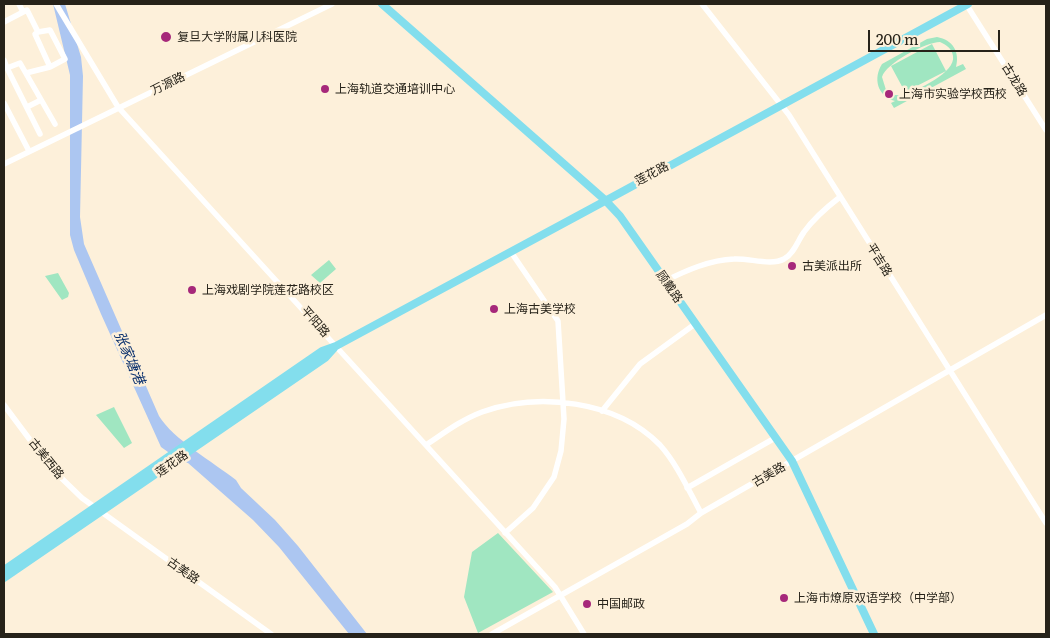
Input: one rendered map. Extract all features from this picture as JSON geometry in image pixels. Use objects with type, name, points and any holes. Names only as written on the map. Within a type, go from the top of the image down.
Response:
[{"type":"main road","name":"顾戴路","points":[[382,4],[620,216],[792,461],[874,634]]},
{"type":"main road","name":"莲花路","points":[[4,570],[170,456],[192,445],[325,358],[336,346],[967,4]]},
{"type":"main road","name":"莲花路","points":[[4,578],[178,460],[192,445]]},
{"type":"street","points":[[19,4],[23,12]]},
{"type":"street","name":"平阳路","points":[[56,4],[118,108],[561,595],[584,634]]},
{"type":"street","name":"万源路","points":[[4,164],[332,4]]},
{"type":"street","name":"平吉路","points":[[702,4],[781,104],[1046,522]]},
{"type":"street","name":"古龙路","points":[[967,4],[1046,130]]},
{"type":"street","points":[[4,22],[27,10],[38,32]]},
{"type":"street","points":[[26,73],[50,67],[64,59],[50,30],[38,32]]},
{"type":"street","points":[[38,32],[35,34],[50,67]]},
{"type":"street","points":[[4,60],[40,134]]},
{"type":"street","points":[[7,68],[20,63],[55,124]]},
{"type":"street","points":[[26,107],[41,100]]},
{"type":"street","points":[[4,103],[29,151]]},
{"type":"street","points":[[665,281],[692,268],[717,261],[733,259],[771,262],[783,260],[792,252],[813,221],[840,197]]},
{"type":"street","points":[[505,533],[533,508],[554,477],[564,436],[558,321],[511,252]]},
{"type":"street","name":"古美路","points":[[492,634],[687,524],[792,461],[1046,315]]},
{"type":"street","points":[[602,411],[640,364],[695,324]]},
{"type":"street","points":[[426,446],[451,428],[480,413],[526,402],[563,401],[602,411],[635,427],[652,439],[665,452],[702,514]]},
{"type":"street","name":"古美西路","points":[[4,405],[51,468],[73,490],[95,507]]},
{"type":"street","points":[[687,488],[775,438]]},
{"type":"street","name":"古美路","points":[[95,507],[271,634]]},
{"type":"green space","points":[[937,37],[951,44],[957,56],[956,67],[963,64],[966,69],[894,108],[891,103],[895,101],[884,95],[878,86],[879,69],[882,64],[927,39]],"holes":[[[940,42],[950,49],[953,56],[948,69],[926,85],[903,95],[895,95],[886,90],[882,77],[885,71],[907,54]]]},
{"type":"green space","points":[[932,44],[946,71],[905,92],[891,66]]},
{"type":"green space","points":[[329,260],[336,269],[320,283],[311,275]]},
{"type":"green space","points":[[58,273],[69,293],[68,297],[62,300],[45,276]]},
{"type":"green space","points":[[114,407],[132,443],[124,448],[96,415]]},
{"type":"green space","points":[[498,533],[553,592],[478,633],[464,597],[472,552]]},
{"type":"water","name":"张家塘港","points":[[53,4],[65,4],[81,57],[83,76],[80,217],[84,244],[159,416],[165,425],[183,442],[236,480],[241,488],[275,520],[298,546],[367,634],[349,634],[279,547],[253,520],[188,463],[182,462],[161,447],[101,314],[74,250],[70,235],[70,75]]},
{"type":"place","name":"复旦大学附属儿科医院","points":[[166,37]]},
{"type":"place","name":"上海轨道交通培训中心","points":[[325,89]]},
{"type":"place","name":"上海市实验学校西校","points":[[889,94]]},
{"type":"place","name":"古美派出所","points":[[792,266]]},
{"type":"place","name":"上海戏剧学院莲花路校区","points":[[192,290]]},
{"type":"place","name":"上海古美学校","points":[[494,309]]},
{"type":"place","name":"上海市燎原双语学校（中学部）","points":[[784,598]]},
{"type":"place","name":"中国邮政","points":[[587,604]]}]
